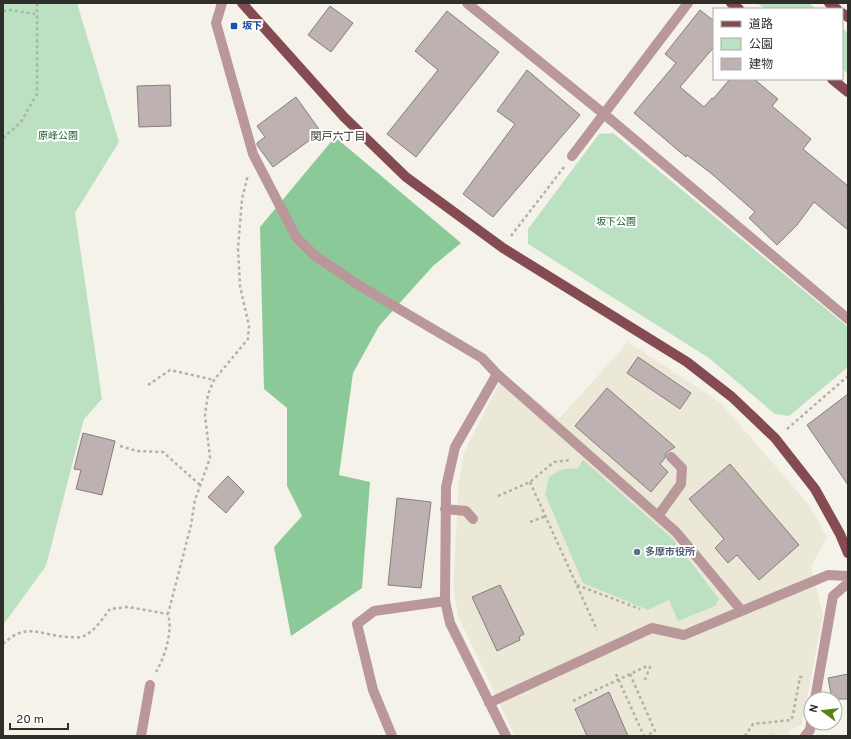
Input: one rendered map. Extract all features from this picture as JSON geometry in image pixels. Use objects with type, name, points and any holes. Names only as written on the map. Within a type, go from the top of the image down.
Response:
[{"type":"main road","points":[[242,3],[344,117],[406,177],[503,248],[687,362],[732,397],[775,438],[815,490],[840,534],[848,553]]},
{"type":"main road","points":[[833,80],[848,92]]},
{"type":"street","points":[[222,3],[216,23],[252,154],[296,237],[314,255],[360,286],[482,358],[497,374],[676,532],[741,610]]},
{"type":"street","points":[[467,3],[604,114],[848,319]]},
{"type":"street","points":[[572,156],[688,3]]},
{"type":"street","points":[[497,374],[455,447],[446,487],[444,601],[450,623],[506,736]]},
{"type":"street","points":[[658,516],[681,484],[682,468],[671,457]]},
{"type":"street","points":[[445,509],[466,511],[473,519]]},
{"type":"street","points":[[489,703],[652,628],[684,635],[828,575],[848,576]]},
{"type":"street","points":[[816,691],[833,596],[848,583]]},
{"type":"street","points":[[392,736],[373,690],[357,624],[374,611],[444,601]]},
{"type":"street","points":[[141,736],[150,685]]},
{"type":"path","points":[[3,138],[21,122],[37,94],[36,3]]},
{"type":"path","points":[[3,11],[11,10],[35,14]]},
{"type":"path","points":[[162,662],[170,624],[168,614],[191,525],[195,500],[210,458],[205,415],[208,394],[214,380],[248,339],[249,326],[240,286],[238,249],[242,199],[252,154]]},
{"type":"path","points":[[503,248],[572,156]]},
{"type":"path","points":[[3,304],[3,322]]},
{"type":"path","points":[[148,385],[170,370],[214,380]]},
{"type":"path","points":[[787,429],[848,376]]},
{"type":"path","points":[[120,446],[137,451],[163,452],[200,485]]},
{"type":"path","points":[[498,496],[530,482],[554,462],[570,460],[584,451]]},
{"type":"path","points":[[530,482],[597,630]]},
{"type":"path","points":[[530,522],[546,516]]},
{"type":"path","points":[[577,585],[640,609]]},
{"type":"path","points":[[3,644],[12,635],[30,630],[62,636],[81,637],[93,630],[110,609],[128,607],[168,614]]},
{"type":"path","points":[[573,701],[647,666],[650,667],[644,682]]},
{"type":"path","points":[[616,674],[645,736],[655,731],[630,674]]},
{"type":"path","points":[[745,736],[752,724],[791,720],[794,715],[800,677],[806,677]]},
{"type":"shaded area","name":"多摩市役所","points":[[628,342],[721,403],[809,505],[827,537],[811,567],[823,615],[808,691],[803,691],[802,724],[789,731],[790,736],[515,736],[458,616],[453,584],[459,481],[464,452],[504,374],[559,419]]},
{"type":"green space","name":"原峰公園","points":[[3,3],[77,3],[119,142],[75,213],[102,399],[84,419],[46,566],[3,625]]},
{"type":"green space","points":[[757,3],[809,3],[815,8],[764,8]]},
{"type":"green space","points":[[843,29],[848,33],[848,74],[843,70]]},
{"type":"green space","name":"坂下公園","points":[[613,133],[848,327],[848,367],[789,416],[775,414],[709,358],[528,244],[528,229],[599,134]]},
{"type":"green space","points":[[335,137],[461,243],[433,266],[379,326],[353,373],[339,475],[370,482],[362,588],[291,636],[274,547],[302,516],[287,486],[287,408],[264,389],[260,227]]},
{"type":"green space","points":[[583,460],[672,538],[719,599],[715,606],[678,621],[669,600],[648,610],[583,583],[545,494],[549,477],[569,468],[577,469]]},
{"type":"building","points":[[330,6],[353,23],[331,52],[308,35]]},
{"type":"building","points":[[700,10],[713,20],[713,48],[680,87],[704,107],[729,80],[755,80],[778,99],[772,106],[811,139],[803,149],[848,186],[848,230],[814,202],[797,225],[777,245],[749,218],[755,212],[712,174],[687,155],[686,157],[634,113],[676,63],[665,54]]},
{"type":"building","points":[[447,11],[499,52],[416,157],[387,134],[438,70],[415,51]]},
{"type":"building","points":[[527,70],[580,115],[493,217],[463,194],[515,124],[497,111]]},
{"type":"building","points":[[170,85],[171,126],[139,127],[137,86]]},
{"type":"building","points":[[296,97],[321,132],[273,167],[257,145],[257,143],[265,137],[257,126]]},
{"type":"building","points":[[638,357],[691,393],[680,409],[627,373]]},
{"type":"building","points":[[607,388],[675,447],[666,453],[665,458],[660,464],[668,472],[651,492],[575,426]]},
{"type":"building","points":[[848,394],[848,485],[807,425]]},
{"type":"building","points":[[83,433],[115,441],[102,495],[76,489],[81,470],[74,469]]},
{"type":"building","points":[[730,464],[799,545],[759,580],[737,555],[728,563],[715,548],[724,539],[689,499]]},
{"type":"building","points":[[228,476],[244,492],[226,513],[208,497]]},
{"type":"building","points":[[397,498],[431,502],[421,588],[388,585]]},
{"type":"building","points":[[500,585],[524,634],[519,637],[520,640],[497,651],[472,597]]},
{"type":"building","points":[[848,674],[848,699],[843,699],[843,691],[830,691],[828,678]]},
{"type":"building","points":[[609,692],[628,736],[587,736],[575,709]]},
{"type":"place","name":"坂下","points":[[234,26]]},
{"type":"place","name":"多摩市役所","points":[[637,552]]},
{"type":"district","name":"関戸六丁目","points":[[338,137]]}]
